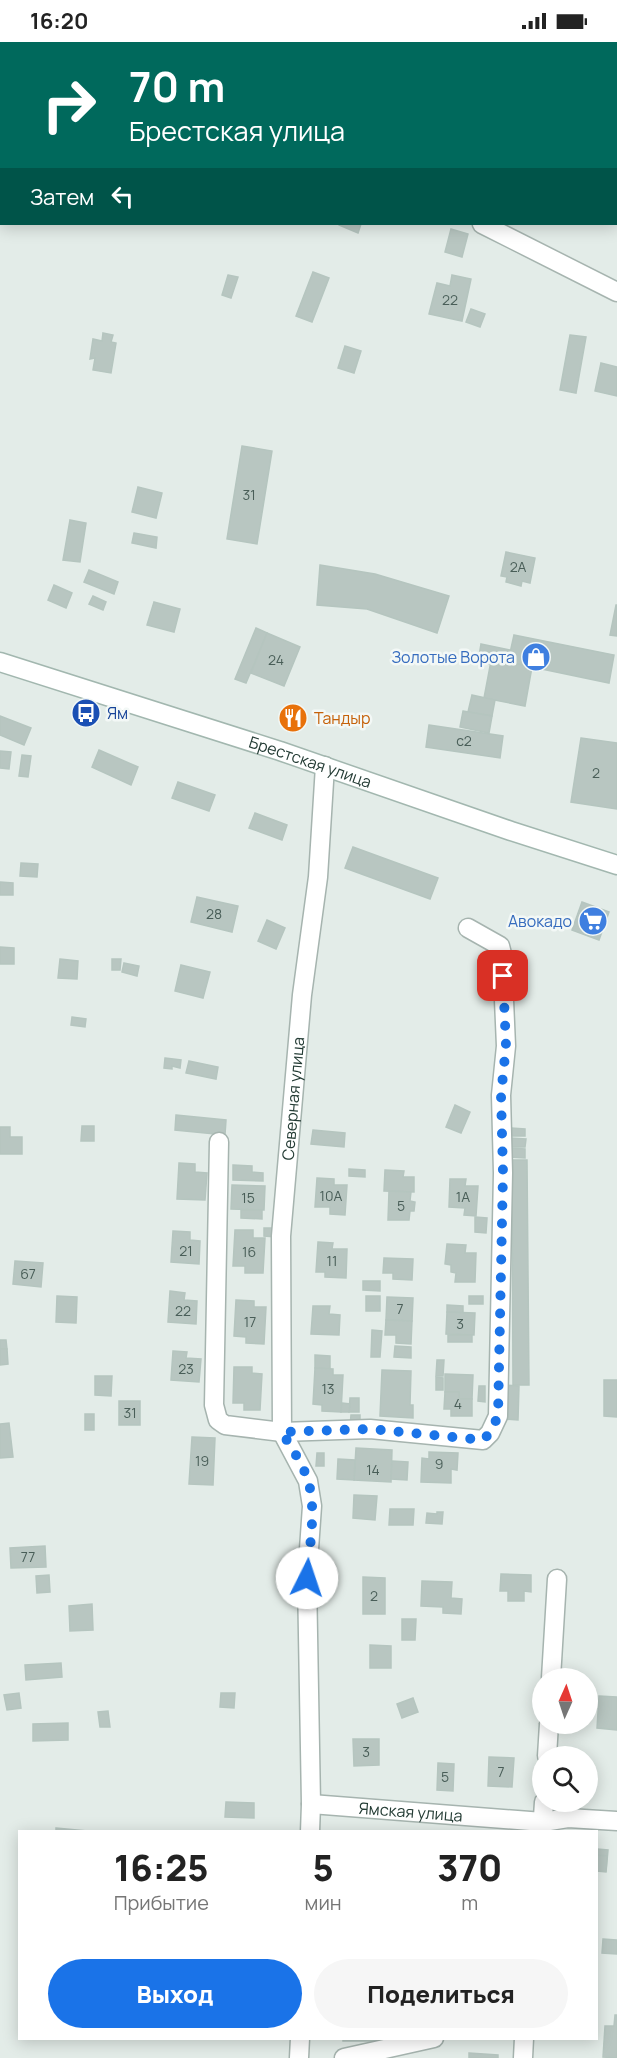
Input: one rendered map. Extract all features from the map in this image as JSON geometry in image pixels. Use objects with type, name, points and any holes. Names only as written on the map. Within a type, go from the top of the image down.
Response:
[{"type":"street","points":[[484,225],[617,292]]},
{"type":"street","name":"Брестская улица","points":[[0,662],[325,766],[511,831],[617,865]]},
{"type":"street","name":"Северная улица","points":[[279,1432],[281,1236],[302,995],[318,877],[325,766]]},
{"type":"street","points":[[219,1142],[213,1405],[218,1420],[225,1425],[279,1432],[370,1429],[483,1440],[490,1433],[498,1416],[503,1173],[501,1095],[506,1046],[500,946],[468,928]]},
{"type":"street","points":[[279,1432],[308,1481],[312,1506],[307,1578],[310,1830]]},
{"type":"street","points":[[552,1668],[557,1579]]},
{"type":"street","name":"Ямская улица","points":[[311,1804],[542,1827],[568,1818],[617,1821]]},
{"type":"street","points":[[542,1827],[543,1812]]},
{"type":"street","points":[[299,2058],[300,2040]]},
{"type":"street","points":[[344,2058],[425,2040]]},
{"type":"street","points":[[523,2058],[524,2040]]},
{"type":"building","points":[[339,225],[361,225],[358,233]]},
{"type":"building","points":[[451,229],[468,234],[462,257],[445,252]]},
{"type":"building","points":[[313,272],[329,278],[312,322],[296,316]]},
{"type":"building","points":[[228,275],[238,277],[231,298],[222,295]]},
{"type":"building","points":[[452,275],[471,279],[462,321],[429,314],[437,283],[450,286]]},
{"type":"building","points":[[471,309],[485,314],[480,327],[466,322]]},
{"type":"building","points":[[103,333],[113,335],[111,342],[116,343],[111,373],[93,370],[95,358],[90,359],[93,339],[102,341]]},
{"type":"building","points":[[570,335],[586,337],[576,393],[560,390]]},
{"type":"building","points":[[345,346],[361,351],[354,373],[338,368]]},
{"type":"building","points":[[601,363],[617,367],[617,396],[595,391]]},
{"type":"building","points":[[242,446],[272,451],[257,544],[227,539]]},
{"type":"building","points":[[138,487],[162,493],[156,518],[132,512]]},
{"type":"building","points":[[70,520],[86,523],[80,562],[63,560]]},
{"type":"building","points":[[134,533],[157,537],[156,548],[132,543]]},
{"type":"building","points":[[506,552],[535,558],[530,583],[522,581],[521,586],[506,582],[507,577],[501,576]]},
{"type":"building","points":[[320,565],[375,574],[449,596],[437,633],[367,609],[317,605]]},
{"type":"building","points":[[89,570],[118,582],[114,594],[84,582]]},
{"type":"building","points":[[54,585],[72,593],[66,608],[48,600]]},
{"type":"building","points":[[93,596],[106,602],[103,610],[89,604]]},
{"type":"building","points":[[154,602],[180,609],[174,632],[147,625]]},
{"type":"building","points":[[617,605],[617,636],[610,635]]},
{"type":"building","points":[[256,628],[267,633],[246,683],[235,679]]},
{"type":"building","points":[[267,633],[300,647],[284,686],[251,673]]},
{"type":"building","points":[[514,635],[614,655],[609,683],[508,662]]},
{"type":"building","points":[[481,644],[510,650],[508,662],[491,661],[491,664],[478,662]]},
{"type":"building","points":[[491,661],[532,667],[525,706],[484,698]]},
{"type":"building","points":[[472,695],[495,700],[492,716],[468,712]]},
{"type":"building","points":[[463,711],[492,716],[489,733],[460,727]]},
{"type":"building","points":[[0,716],[31,728],[24,745],[0,735]]},
{"type":"building","points":[[429,725],[503,736],[500,758],[426,747]]},
{"type":"building","points":[[581,738],[617,743],[617,809],[571,802]]},
{"type":"building","points":[[99,750],[138,767],[131,785],[92,767]]},
{"type":"building","points":[[0,751],[11,752],[9,769],[0,768]]},
{"type":"building","points":[[22,755],[31,756],[28,777],[19,776]]},
{"type":"building","points":[[178,782],[215,795],[209,811],[172,798]]},
{"type":"building","points":[[255,813],[287,825],[282,840],[249,828]]},
{"type":"building","points":[[353,847],[438,878],[430,899],[345,868]]},
{"type":"building","points":[[21,863],[38,864],[37,877],[20,876]]},
{"type":"building","points":[[0,882],[13,883],[13,895],[0,895]]},
{"type":"building","points":[[197,897],[238,906],[232,932],[191,922]]},
{"type":"building","points":[[582,902],[609,912],[599,940],[572,930]]},
{"type":"building","points":[[267,920],[285,928],[276,949],[258,941]]},
{"type":"building","points":[[0,947],[14,948],[14,964],[0,964]]},
{"type":"building","points":[[60,959],[78,961],[77,979],[58,978]]},
{"type":"building","points":[[112,959],[121,959],[120,970],[112,970]]},
{"type":"building","points":[[124,963],[139,966],[137,976],[122,972]]},
{"type":"building","points":[[181,965],[210,972],[203,998],[175,991]]},
{"type":"building","points":[[72,1017],[86,1019],[85,1027],[71,1025]]},
{"type":"building","points":[[165,1058],[181,1060],[180,1068],[172,1066],[172,1069],[164,1068]]},
{"type":"building","points":[[189,1061],[218,1067],[216,1079],[186,1073]]},
{"type":"building","points":[[455,1105],[470,1112],[461,1133],[446,1127]]},
{"type":"building","points":[[176,1115],[226,1120],[225,1135],[175,1130]]},
{"type":"building","points":[[82,1126],[94,1126],[94,1141],[81,1141]]},
{"type":"building","points":[[0,1127],[10,1127],[10,1137],[22,1137],[22,1154],[0,1154]]},
{"type":"building","points":[[511,1128],[525,1129],[525,1136],[510,1136]]},
{"type":"building","points":[[313,1130],[345,1133],[344,1147],[311,1144]]},
{"type":"building","points":[[510,1138],[526,1139],[525,1147],[510,1147]]},
{"type":"building","points":[[510,1148],[525,1149],[525,1158],[509,1157]]},
{"type":"building","points":[[512,1160],[527,1160],[529,1385],[513,1385]]},
{"type":"building","points":[[179,1163],[195,1164],[195,1172],[207,1173],[205,1200],[177,1199]]},
{"type":"building","points":[[233,1165],[252,1166],[252,1172],[263,1173],[263,1181],[233,1180]]},
{"type":"building","points":[[349,1169],[365,1170],[365,1177],[349,1176]]},
{"type":"building","points":[[385,1170],[404,1171],[403,1177],[414,1177],[414,1192],[384,1191]]},
{"type":"building","points":[[317,1178],[334,1179],[334,1185],[347,1185],[345,1215],[330,1214],[330,1207],[315,1207]]},
{"type":"building","points":[[450,1179],[466,1179],[465,1186],[478,1186],[476,1216],[464,1215],[465,1208],[449,1207]]},
{"type":"building","points":[[232,1185],[265,1186],[264,1210],[231,1209]]},
{"type":"building","points":[[389,1191],[411,1192],[410,1201],[415,1202],[414,1211],[410,1211],[409,1220],[388,1220]]},
{"type":"building","points":[[241,1210],[262,1210],[262,1219],[241,1218]]},
{"type":"building","points":[[475,1217],[487,1218],[486,1233],[475,1232]]},
{"type":"building","points":[[264,1228],[277,1228],[276,1237],[264,1236]]},
{"type":"building","points":[[235,1230],[253,1230],[253,1238],[265,1238],[263,1273],[245,1273],[245,1266],[233,1266]]},
{"type":"building","points":[[173,1231],[190,1232],[190,1240],[200,1241],[199,1264],[171,1262]]},
{"type":"building","points":[[318,1242],[333,1243],[332,1249],[347,1249],[346,1278],[325,1277],[325,1272],[316,1272]]},
{"type":"building","points":[[447,1244],[466,1245],[465,1253],[476,1253],[475,1282],[455,1282],[456,1273],[451,1272],[451,1265],[445,1264]]},
{"type":"building","points":[[384,1258],[413,1259],[412,1280],[393,1279],[393,1273],[383,1273]]},
{"type":"building","points":[[15,1261],[43,1263],[41,1287],[13,1284]]},
{"type":"building","points":[[363,1281],[380,1281],[380,1291],[363,1290]]},
{"type":"building","points":[[170,1291],[185,1293],[184,1300],[197,1301],[196,1324],[168,1322]]},
{"type":"building","points":[[57,1296],[77,1297],[76,1323],[56,1322]]},
{"type":"building","points":[[366,1296],[380,1296],[380,1311],[366,1311]]},
{"type":"building","points":[[469,1296],[483,1296],[483,1304],[469,1304]]},
{"type":"building","points":[[387,1297],[413,1298],[412,1321],[386,1320]]},
{"type":"building","points":[[236,1300],[254,1301],[254,1307],[266,1307],[264,1344],[246,1343],[246,1337],[234,1336]]},
{"type":"building","points":[[447,1305],[463,1306],[463,1313],[447,1312]]},
{"type":"building","points":[[313,1306],[330,1306],[329,1314],[340,1315],[339,1335],[311,1334]]},
{"type":"building","points":[[447,1312],[475,1313],[474,1335],[446,1334]]},
{"type":"building","points":[[386,1320],[412,1321],[411,1344],[396,1343],[396,1335],[385,1335]]},
{"type":"building","points":[[372,1330],[382,1331],[380,1357],[371,1357]]},
{"type":"building","points":[[448,1335],[472,1335],[472,1342],[448,1342]]},
{"type":"building","points":[[0,1340],[6,1340],[7,1349],[0,1349]]},
{"type":"building","points":[[395,1346],[411,1347],[411,1358],[394,1357]]},
{"type":"building","points":[[0,1349],[7,1349],[8,1364],[0,1365]]},
{"type":"building","points":[[173,1351],[187,1352],[186,1358],[201,1359],[199,1382],[171,1380]]},
{"type":"building","points":[[315,1355],[330,1356],[330,1369],[315,1368]]},
{"type":"building","points":[[437,1360],[444,1360],[443,1376],[436,1376]]},
{"type":"building","points":[[234,1367],[252,1367],[252,1373],[262,1374],[260,1410],[244,1410],[244,1403],[233,1403]]},
{"type":"building","points":[[315,1368],[333,1369],[333,1375],[343,1375],[341,1412],[322,1411],[322,1405],[313,1404]]},
{"type":"building","points":[[382,1370],[411,1371],[410,1405],[413,1405],[413,1418],[380,1416]]},
{"type":"building","points":[[445,1374],[473,1375],[472,1399],[459,1399],[459,1392],[445,1392]]},
{"type":"building","points":[[95,1376],[112,1376],[111,1396],[95,1395]]},
{"type":"building","points":[[436,1377],[443,1378],[443,1390],[436,1390]]},
{"type":"building","points":[[604,1380],[617,1380],[617,1417],[604,1416]]},
{"type":"building","points":[[506,1385],[519,1386],[518,1420],[504,1419]]},
{"type":"building","points":[[479,1386],[485,1386],[485,1402],[478,1401]]},
{"type":"building","points":[[445,1392],[459,1392],[459,1399],[472,1399],[472,1416],[451,1416],[451,1409],[444,1409]]},
{"type":"building","points":[[350,1398],[359,1398],[359,1412],[349,1412]]},
{"type":"building","points":[[119,1401],[140,1401],[140,1425],[119,1425]]},
{"type":"building","points":[[342,1403],[350,1404],[349,1412],[341,1412]]},
{"type":"building","points":[[85,1414],[94,1414],[94,1430],[85,1430]]},
{"type":"building","points":[[351,1415],[360,1415],[360,1427],[350,1426]]},
{"type":"building","points":[[9,1423],[13,1457],[0,1458],[0,1424]]},
{"type":"building","points":[[192,1437],[215,1438],[213,1485],[189,1484]]},
{"type":"building","points":[[356,1448],[392,1450],[391,1482],[354,1480]]},
{"type":"building","points":[[429,1452],[458,1453],[457,1470],[451,1469],[451,1483],[421,1482],[422,1458],[429,1459]]},
{"type":"building","points":[[317,1453],[324,1453],[324,1466],[316,1466]]},
{"type":"building","points":[[338,1459],[355,1460],[354,1480],[337,1479]]},
{"type":"building","points":[[392,1461],[408,1462],[407,1480],[391,1479]]},
{"type":"building","points":[[354,1495],[377,1496],[375,1520],[353,1518]]},
{"type":"building","points":[[390,1509],[414,1509],[413,1525],[389,1525]]},
{"type":"building","points":[[437,1512],[443,1512],[442,1524],[426,1523],[427,1513],[437,1514]]},
{"type":"building","points":[[45,1546],[46,1567],[11,1568],[10,1548]]},
{"type":"building","points":[[501,1574],[531,1575],[531,1592],[524,1591],[524,1601],[508,1601],[508,1591],[500,1591]]},
{"type":"building","points":[[49,1575],[50,1592],[37,1593],[36,1576]]},
{"type":"building","points":[[363,1577],[385,1578],[385,1614],[363,1614]]},
{"type":"building","points":[[422,1581],[452,1582],[451,1598],[462,1599],[461,1614],[443,1613],[443,1607],[421,1606]]},
{"type":"building","points":[[92,1604],[93,1630],[70,1631],[69,1606]]},
{"type":"building","points":[[402,1619],[416,1619],[415,1640],[402,1640]]},
{"type":"building","points":[[370,1645],[391,1646],[391,1668],[370,1668]]},
{"type":"building","points":[[61,1663],[62,1677],[26,1680],[25,1665]]},
{"type":"building","points":[[19,1693],[21,1708],[7,1710],[4,1695]]},
{"type":"building","points":[[221,1693],[235,1693],[234,1708],[220,1707]]},
{"type":"building","points":[[599,1696],[617,1697],[617,1730],[598,1728]]},
{"type":"building","points":[[413,1698],[418,1712],[402,1718],[397,1704]]},
{"type":"building","points":[[108,1711],[110,1727],[100,1727],[98,1712]]},
{"type":"building","points":[[68,1723],[68,1740],[33,1741],[33,1724]]},
{"type":"building","points":[[353,1739],[379,1739],[379,1765],[354,1766]]},
{"type":"building","points":[[489,1757],[514,1758],[512,1787],[488,1786]]},
{"type":"building","points":[[438,1763],[454,1764],[453,1791],[437,1790]]},
{"type":"building","points":[[226,1802],[254,1803],[254,1818],[225,1817]]},
{"type":"building","points":[[598,1849],[608,1850],[606,1872],[598,1871]]},
{"type":"building","points":[[598,1855],[607,1856],[606,1871],[598,1871]]},
{"type":"building","points":[[603,1939],[617,1940],[617,1954],[602,1953]]},
{"type":"building","points":[[615,2015],[617,2015],[617,2058],[603,2057],[605,2026],[614,2026]]},
{"type":"building","points":[[343,2040],[376,2040],[376,2041]]},
{"type":"building","points":[[469,2053],[498,2055],[498,2058],[469,2058]]},
{"type":"place","name":"Золотые Ворота","points":[[536,657]]},
{"type":"place","name":"Ям","points":[[86,713]]},
{"type":"place","name":"Тандыр","points":[[293,718]]},
{"type":"place","name":"Авокадо","points":[[593,921]]},
{"type":"route","points":[[307,1578],[312,1506],[309,1482],[282,1432],[370,1429],[483,1440],[490,1433],[498,1416],[503,1173],[501,1095],[506,1046],[503,976]]}]
